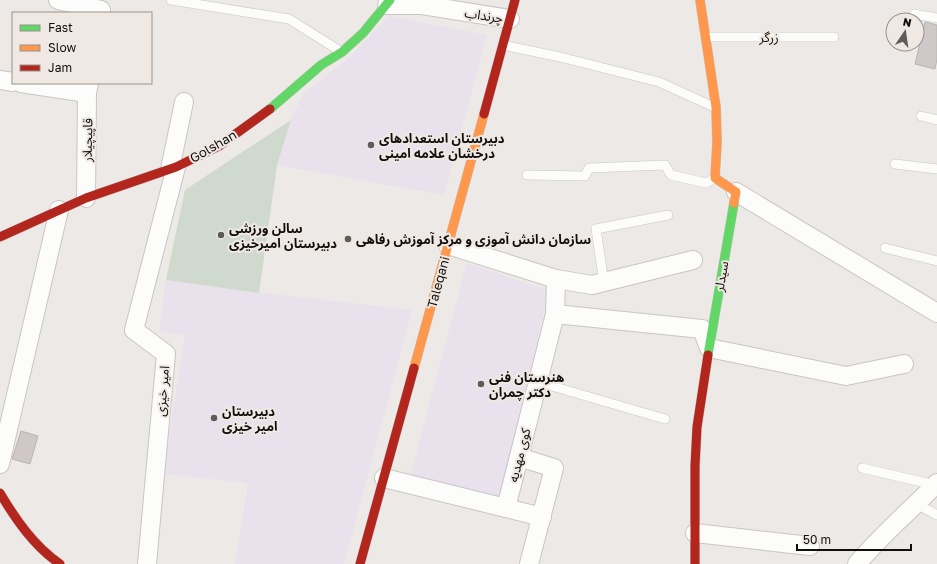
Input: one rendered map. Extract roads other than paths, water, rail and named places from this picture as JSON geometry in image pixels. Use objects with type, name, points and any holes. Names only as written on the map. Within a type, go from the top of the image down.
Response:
[{"type":"street","points":[[58,0],[102,8]]},
{"type":"street","name":"Taleqani","points":[[360,564],[515,0]]},
{"type":"street","points":[[700,0],[716,107],[717,142],[714,178],[937,314]]},
{"type":"street","name":"Golshan","points":[[0,237],[86,198],[173,168],[218,146],[270,109],[321,65],[342,52],[363,33],[388,3]]},
{"type":"street","name":"چرنداب","points":[[388,3],[421,3],[510,19]]},
{"type":"street","points":[[0,80],[12,82]]},
{"type":"street","points":[[34,84],[88,88]]},
{"type":"street","name":"قاپیچیلار","points":[[86,198],[88,88]]},
{"type":"street","points":[[173,168],[184,102]]},
{"type":"street","name":"امیر خیزی","points":[[146,564],[166,354],[134,330],[173,168]]},
{"type":"street","name":"سیدلر","points":[[694,564],[695,466],[697,435],[709,348],[736,192]]},
{"type":"street","points":[[0,464],[59,210]]},
{"type":"street","points":[[448,245],[556,279],[592,285],[693,260]]},
{"type":"street","name":"کوی ‌‌‌مهدیه","points":[[506,508],[555,314],[556,279]]},
{"type":"street","points":[[555,314],[702,329],[709,348],[846,376],[904,364]]},
{"type":"street","points":[[519,458],[554,468],[529,564]]},
{"type":"street","points":[[384,478],[542,516]]},
{"type":"street","points":[[857,564],[936,484]]},
{"type":"street","points":[[0,492],[27,532],[40,547],[60,564]]},
{"type":"street","points":[[695,533],[810,546]]},
{"type":"lane","points":[[171,0],[289,19],[342,52]]},
{"type":"lane","points":[[925,16],[937,18]]},
{"type":"lane","name":"زرگر","points":[[705,37],[834,37]]},
{"type":"lane","points":[[503,45],[560,57],[659,82],[716,107]]},
{"type":"lane","points":[[921,116],[937,120]]},
{"type":"lane","points":[[895,164],[937,169]]},
{"type":"lane","points":[[527,174],[586,176],[589,168],[664,165],[671,175],[706,183],[714,178]]},
{"type":"lane","points":[[604,282],[596,229],[668,215]]},
{"type":"lane","points":[[885,248],[937,261]]},
{"type":"lane","points":[[538,382],[665,419]]},
{"type":"lane","points":[[862,468],[936,484]]},
{"type":"lane","points":[[917,504],[937,515]]},
{"type":"place","name":"دبیرستان استعدادهای درخشان علامه امینی","points":[[371,145]]},
{"type":"place","name":"سالن ورزشی دبیرستان امیرخیزی","points":[[221,235]]},
{"type":"place","name":"سازمان دانش آموزی و مرکز آموزش رفاهی","points":[[348,239]]},
{"type":"place","name":"هنرستان فنی دکتر چمران","points":[[481,384]]},
{"type":"place","name":"دبیرستان امیر خیزی","points":[[214,418]]}]
